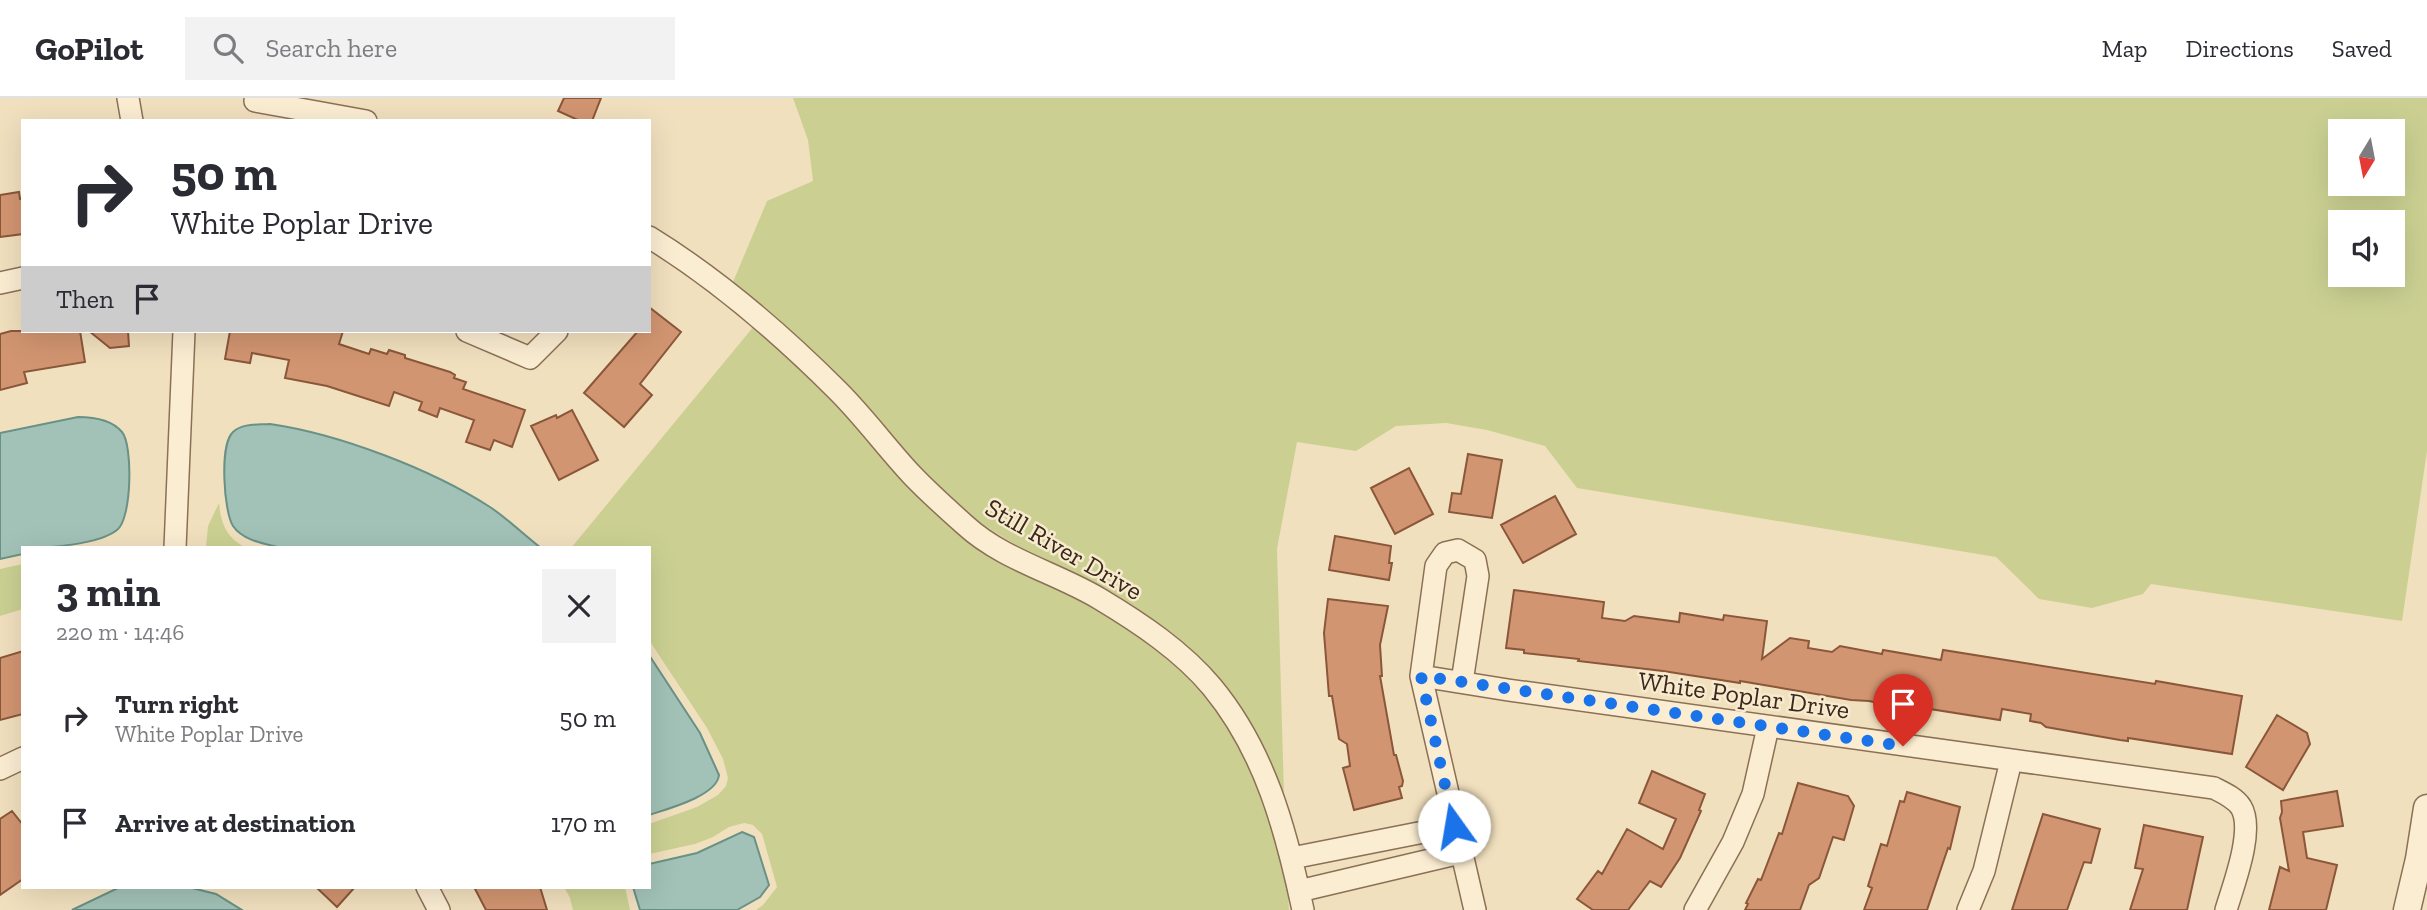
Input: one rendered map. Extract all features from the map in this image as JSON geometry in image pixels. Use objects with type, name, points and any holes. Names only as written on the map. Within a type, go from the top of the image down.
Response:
[{"type":"street","points":[[128,98],[132,119]]},
{"type":"street","points":[[254,107],[332,113],[358,119]]},
{"type":"street","name":"Still River Drive","points":[[651,238],[694,265],[775,330],[840,393],[912,475],[968,528],[1014,557],[1098,598],[1166,643],[1211,685],[1244,731],[1273,794],[1292,858],[1301,901]]},
{"type":"street","points":[[0,283],[21,278]]},
{"type":"street","points":[[175,546],[184,333]]},
{"type":"street","points":[[472,333],[530,358],[555,333]]},
{"type":"street","points":[[1462,682],[1478,576],[1475,560],[1458,550],[1445,553],[1436,566],[1421,676],[1475,910]]},
{"type":"street","name":"White Poplar Drive","points":[[1421,676],[2214,788],[2229,795],[2242,808],[2246,827],[2227,910]]},
{"type":"street","points":[[1695,910],[1733,842],[1753,794],[1769,727]]},
{"type":"street","points":[[0,769],[21,759]]},
{"type":"street","points":[[1968,910],[1984,871],[2011,761]]},
{"type":"street","points":[[2407,910],[2427,808]]},
{"type":"street","points":[[1292,858],[1454,826]]},
{"type":"street","points":[[1363,844],[1371,874]]},
{"type":"street","points":[[1301,901],[1371,874],[1460,853]]},
{"type":"street","points":[[429,889],[439,910]]},
{"type":"green space","points":[[793,98],[2427,98],[2427,451],[2402,621],[2151,584],[2143,594],[2092,608],[2039,599],[1996,557],[1577,488],[1545,446],[1487,430],[1446,423],[1396,426],[1356,451],[1297,442],[1277,549],[1284,796],[1251,724],[1218,677],[1173,634],[1103,588],[1019,547],[974,519],[919,467],[846,384],[782,322],[733,282],[767,201],[813,181],[808,140]]},
{"type":"green space","points":[[754,326],[816,383],[909,485],[959,534],[994,557],[1077,598],[1126,627],[1156,649],[1206,699],[1245,757],[1260,791],[1281,858],[1289,910],[756,910],[777,887],[762,834],[753,825],[744,823],[729,827],[695,844],[651,854],[651,823],[697,807],[718,795],[726,786],[728,778],[723,759],[707,728],[651,643],[651,546],[573,546]]},
{"type":"green space","points":[[219,503],[226,530],[244,546],[206,546],[208,526]]},
{"type":"green space","points":[[21,564],[21,610],[0,616],[0,569]]},
{"type":"green space","points":[[565,889],[625,889],[630,910],[573,910]]},
{"type":"water","points":[[78,417],[96,418],[118,428],[126,439],[129,482],[126,512],[117,530],[85,542],[58,546],[21,546],[21,554],[0,559],[0,433]]},
{"type":"water","points":[[270,424],[325,436],[413,467],[490,507],[539,546],[274,546],[249,538],[237,531],[230,518],[225,494],[224,464],[233,432],[250,425]]},
{"type":"water","points":[[651,658],[700,733],[719,775],[710,789],[679,805],[651,814]]},
{"type":"water","points":[[742,832],[754,837],[769,885],[760,897],[737,910],[640,910],[634,889],[651,889],[651,864],[697,853]]},
{"type":"water","points":[[116,889],[196,889],[216,894],[242,910],[72,910]]},
{"type":"building","points":[[564,98],[601,98],[593,119],[576,119],[558,111]]},
{"type":"building","points":[[19,192],[21,234],[0,237],[0,195]]},
{"type":"building","points":[[651,309],[681,332],[640,384],[652,395],[624,427],[584,393],[636,333],[651,333]]},
{"type":"building","points":[[11,331],[80,333],[85,362],[24,372],[27,383],[0,390],[0,334]]},
{"type":"building","points":[[91,333],[128,333],[129,346],[110,348]]},
{"type":"building","points":[[230,333],[342,333],[339,344],[369,354],[371,349],[387,354],[389,350],[405,355],[405,358],[450,372],[455,375],[454,378],[466,382],[463,389],[525,410],[512,447],[494,440],[490,450],[466,442],[474,420],[440,408],[437,417],[419,410],[422,402],[394,392],[389,406],[327,386],[285,378],[289,360],[252,353],[250,363],[225,359]]},
{"type":"building","points":[[572,410],[598,460],[559,480],[531,426]]},
{"type":"building","points":[[1468,454],[1502,460],[1492,518],[1449,512],[1452,493],[1461,494]]},
{"type":"building","points":[[1409,468],[1433,514],[1395,534],[1371,488]]},
{"type":"building","points":[[1555,496],[1576,534],[1523,563],[1501,525]]},
{"type":"building","points":[[1335,536],[1391,546],[1389,580],[1329,570]]},
{"type":"building","points":[[1514,590],[1604,602],[1602,618],[1625,621],[1634,616],[1679,622],[1680,613],[1723,620],[1724,615],[1767,621],[1762,659],[1790,638],[1809,641],[1808,648],[1832,652],[1840,646],[1882,654],[1883,650],[1941,660],[1943,650],[2242,696],[2232,754],[2128,738],[2128,741],[2120,740],[2046,727],[2030,721],[2031,714],[2002,709],[2000,720],[1917,707],[1916,711],[1740,681],[1524,653],[1524,650],[1506,648]]},
{"type":"building","points":[[1328,599],[1388,606],[1380,645],[1380,676],[1394,755],[1403,781],[1399,787],[1402,798],[1354,810],[1343,768],[1350,766],[1347,744],[1339,739],[1332,696],[1329,696],[1324,633]]},
{"type":"building","points":[[21,652],[21,715],[0,720],[0,658]]},
{"type":"building","points":[[2277,715],[2307,733],[2310,744],[2283,790],[2246,767]]},
{"type":"building","points":[[1652,771],[1705,794],[1699,810],[1701,811],[1680,858],[1661,887],[1650,881],[1628,910],[1593,910],[1577,899],[1598,871],[1602,874],[1627,829],[1663,849],[1676,819],[1639,803]]},
{"type":"building","points":[[1798,783],[1848,796],[1854,806],[1844,840],[1833,837],[1819,878],[1809,885],[1800,910],[1745,910],[1758,879],[1761,880],[1779,833],[1782,834]]},
{"type":"building","points":[[2337,791],[2343,826],[2303,832],[2307,858],[2337,865],[2326,910],[2269,910],[2280,867],[2289,871],[2280,818],[2281,801]]},
{"type":"building","points":[[1907,792],[1960,807],[1950,849],[1948,848],[1927,910],[1864,910],[1872,888],[1868,886],[1881,844],[1887,846],[1900,801],[1904,802]]},
{"type":"building","points":[[12,811],[21,822],[21,880],[0,895],[0,819]]},
{"type":"building","points":[[2043,814],[2100,829],[2091,863],[2084,862],[2067,910],[2012,910]]},
{"type":"building","points":[[2144,825],[2203,837],[2187,910],[2130,910],[2143,869],[2135,868]]},
{"type":"building","points":[[318,889],[353,889],[337,907]]},
{"type":"building","points":[[475,889],[541,889],[547,910],[486,910]]},
{"type":"route","points":[[1454,826],[1421,676],[1903,746]]}]
